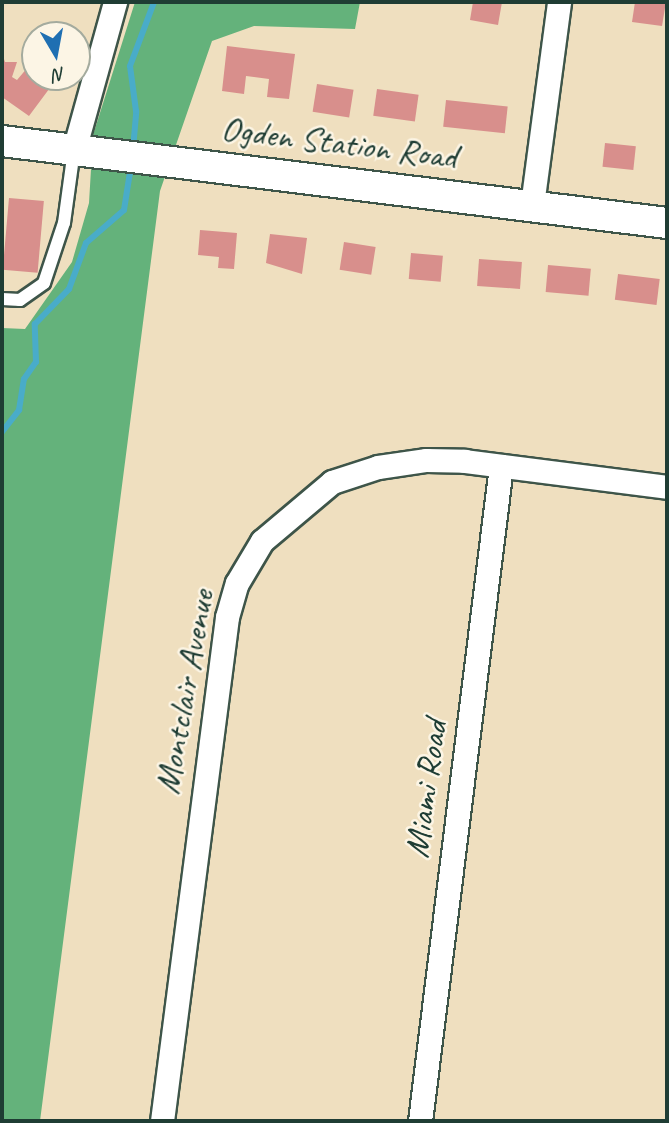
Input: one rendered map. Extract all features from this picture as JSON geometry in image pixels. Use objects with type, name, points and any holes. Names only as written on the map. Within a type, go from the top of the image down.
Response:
[{"type":"street","points":[[74,150],[115,2]]},
{"type":"street","points":[[532,205],[559,2]]},
{"type":"street","name":"Ogden Station Road","points":[[2,141],[667,223]]},
{"type":"street","name":"Montclair Avenue","points":[[162,1121],[203,778],[227,617],[237,583],[262,541],[332,482],[378,467],[426,460],[501,466],[667,487]]},
{"type":"street","name":"Miami Road","points":[[420,1121],[501,466]]},
{"type":"lane","points":[[2,299],[20,300],[44,283],[64,223],[74,150]]},
{"type":"green space","points":[[135,2],[360,2],[355,29],[254,26],[212,41],[160,191],[40,1121],[2,1121],[2,328],[25,329],[72,262],[89,203],[93,135]]},
{"type":"building","points":[[473,2],[502,2],[498,25],[470,20]]},
{"type":"building","points":[[635,2],[666,2],[662,26],[632,22]]},
{"type":"building","points":[[227,46],[295,54],[289,99],[267,97],[269,79],[246,76],[244,94],[222,91]]},
{"type":"building","points":[[2,53],[5,62],[17,62],[12,77],[17,80],[21,75],[21,91],[48,91],[29,116],[2,97]]},
{"type":"building","points":[[317,84],[354,90],[349,117],[313,112]]},
{"type":"building","points":[[377,89],[419,95],[415,122],[373,116]]},
{"type":"building","points":[[446,100],[508,106],[505,133],[443,127]]},
{"type":"building","points":[[605,143],[636,146],[633,170],[602,167]]},
{"type":"building","points":[[9,198],[44,201],[38,273],[3,270]]},
{"type":"building","points":[[200,230],[237,233],[234,269],[218,268],[219,257],[198,255]]},
{"type":"building","points":[[270,234],[307,238],[302,274],[266,263]]},
{"type":"building","points":[[344,242],[376,247],[371,275],[340,270]]},
{"type":"building","points":[[411,253],[443,256],[441,282],[409,279]]},
{"type":"building","points":[[479,259],[522,262],[520,289],[477,286]]},
{"type":"building","points":[[548,265],[591,269],[588,296],[546,292]]},
{"type":"building","points":[[618,274],[660,279],[657,305],[615,300]]},
{"type":"waterway","points":[[133,149],[136,111],[130,66],[154,2]]},
{"type":"waterway","points":[[2,432],[19,410],[24,379],[36,362],[35,324],[69,289],[86,243],[124,210],[131,166]]}]
